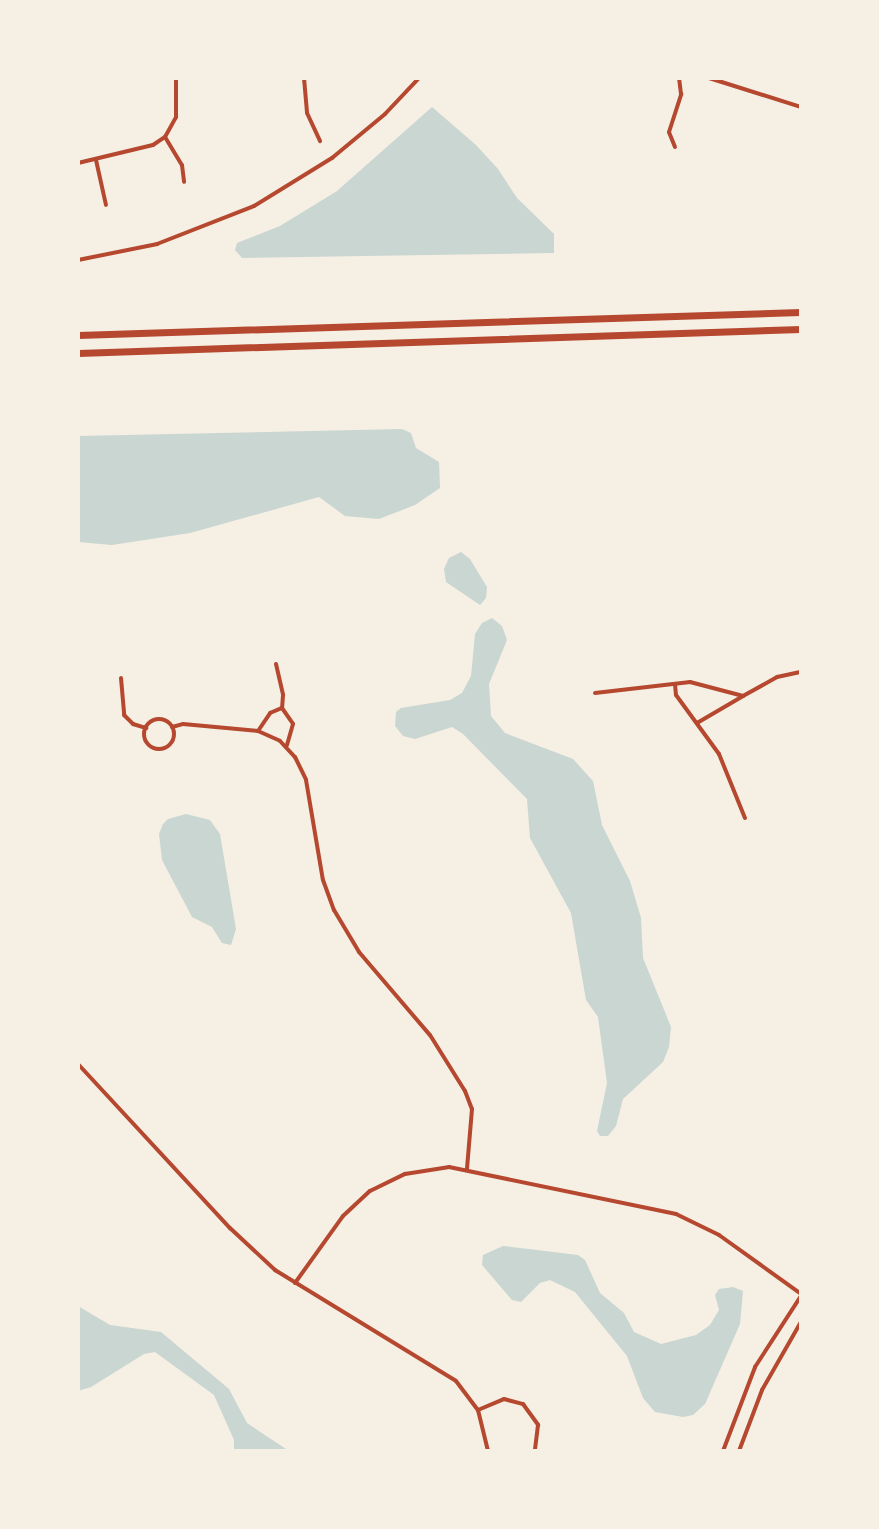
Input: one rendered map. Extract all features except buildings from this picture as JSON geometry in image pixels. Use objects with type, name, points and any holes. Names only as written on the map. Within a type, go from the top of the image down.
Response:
[{"type":"highway","points":[[78,335],[801,312]]},
{"type":"highway","points":[[78,353],[801,329]]},
{"type":"street","points":[[78,163],[153,145],[165,137],[176,117],[176,78]]},
{"type":"street","points":[[304,78],[307,113],[320,141]]},
{"type":"street","points":[[78,260],[157,244],[254,206],[299,180],[350,144],[419,78]]},
{"type":"street","points":[[675,147],[669,132],[681,94],[679,78]]},
{"type":"street","points":[[709,78],[801,107]]},
{"type":"street","points":[[165,137],[182,165],[184,182]]},
{"type":"street","points":[[96,160],[106,205]]},
{"type":"street","points":[[276,664],[282,708],[293,724],[292,736],[286,746]]},
{"type":"street","points":[[697,723],[770,680],[801,672]]},
{"type":"street","points":[[121,678],[124,715],[133,724],[146,728]]},
{"type":"street","points":[[595,693],[697,682],[743,696]]},
{"type":"street","points":[[675,684],[676,695],[731,777],[745,818]]},
{"type":"street","points":[[258,731],[266,717],[282,708]]},
{"type":"street","points":[[156,719],[165,720],[172,727],[172,741],[160,749],[147,743],[146,728],[156,719]]},
{"type":"street","points":[[172,727],[183,724],[258,731],[286,746],[306,780],[323,880],[334,910],[359,952],[430,1035],[465,1091],[472,1109],[467,1169]]},
{"type":"street","points":[[78,1064],[230,1228],[295,1283],[444,1372],[466,1392],[478,1410],[488,1451]]},
{"type":"street","points":[[295,1283],[343,1216],[370,1191],[417,1170],[467,1169],[676,1214],[719,1235],[801,1295],[755,1367],[723,1451]]},
{"type":"street","points":[[739,1451],[762,1390],[801,1322]]},
{"type":"street","points":[[478,1410],[504,1399],[523,1404],[538,1425],[535,1451]]},
{"type":"shaded area","points":[[432,107],[476,145],[498,169],[517,198],[554,234],[554,253],[242,258],[235,250],[237,243],[280,226],[337,191]]},
{"type":"shaded area","points":[[402,429],[411,433],[416,448],[439,462],[440,488],[415,505],[379,519],[345,516],[319,497],[190,533],[112,545],[78,542],[78,436]]},
{"type":"shaded area","points":[[461,552],[470,559],[487,587],[486,598],[480,605],[446,582],[444,569],[449,558]]},
{"type":"shaded area","points":[[492,618],[502,626],[507,640],[489,684],[491,716],[505,733],[573,759],[593,781],[602,825],[630,881],[641,918],[643,958],[671,1027],[669,1047],[663,1062],[623,1099],[616,1126],[608,1136],[600,1136],[597,1131],[607,1083],[598,1017],[586,1000],[571,913],[530,838],[527,799],[463,734],[452,727],[415,739],[403,736],[395,726],[396,712],[401,708],[450,700],[462,693],[471,676],[475,634],[482,623]]},
{"type":"shaded area","points":[[186,814],[210,820],[220,834],[236,929],[231,945],[222,943],[212,927],[192,917],[162,860],[159,834],[163,824],[168,819]]},
{"type":"shaded area","points":[[503,1246],[578,1255],[585,1260],[600,1293],[624,1313],[634,1332],[661,1344],[696,1335],[710,1325],[719,1310],[715,1295],[719,1289],[733,1287],[743,1291],[740,1324],[705,1404],[693,1415],[683,1417],[655,1412],[643,1398],[627,1356],[575,1292],[550,1280],[540,1283],[521,1302],[512,1300],[482,1265],[483,1255]]},
{"type":"shaded area","points":[[78,1306],[110,1325],[161,1332],[229,1389],[247,1423],[289,1451],[234,1451],[234,1440],[214,1395],[155,1352],[144,1354],[91,1387],[78,1391]]}]
